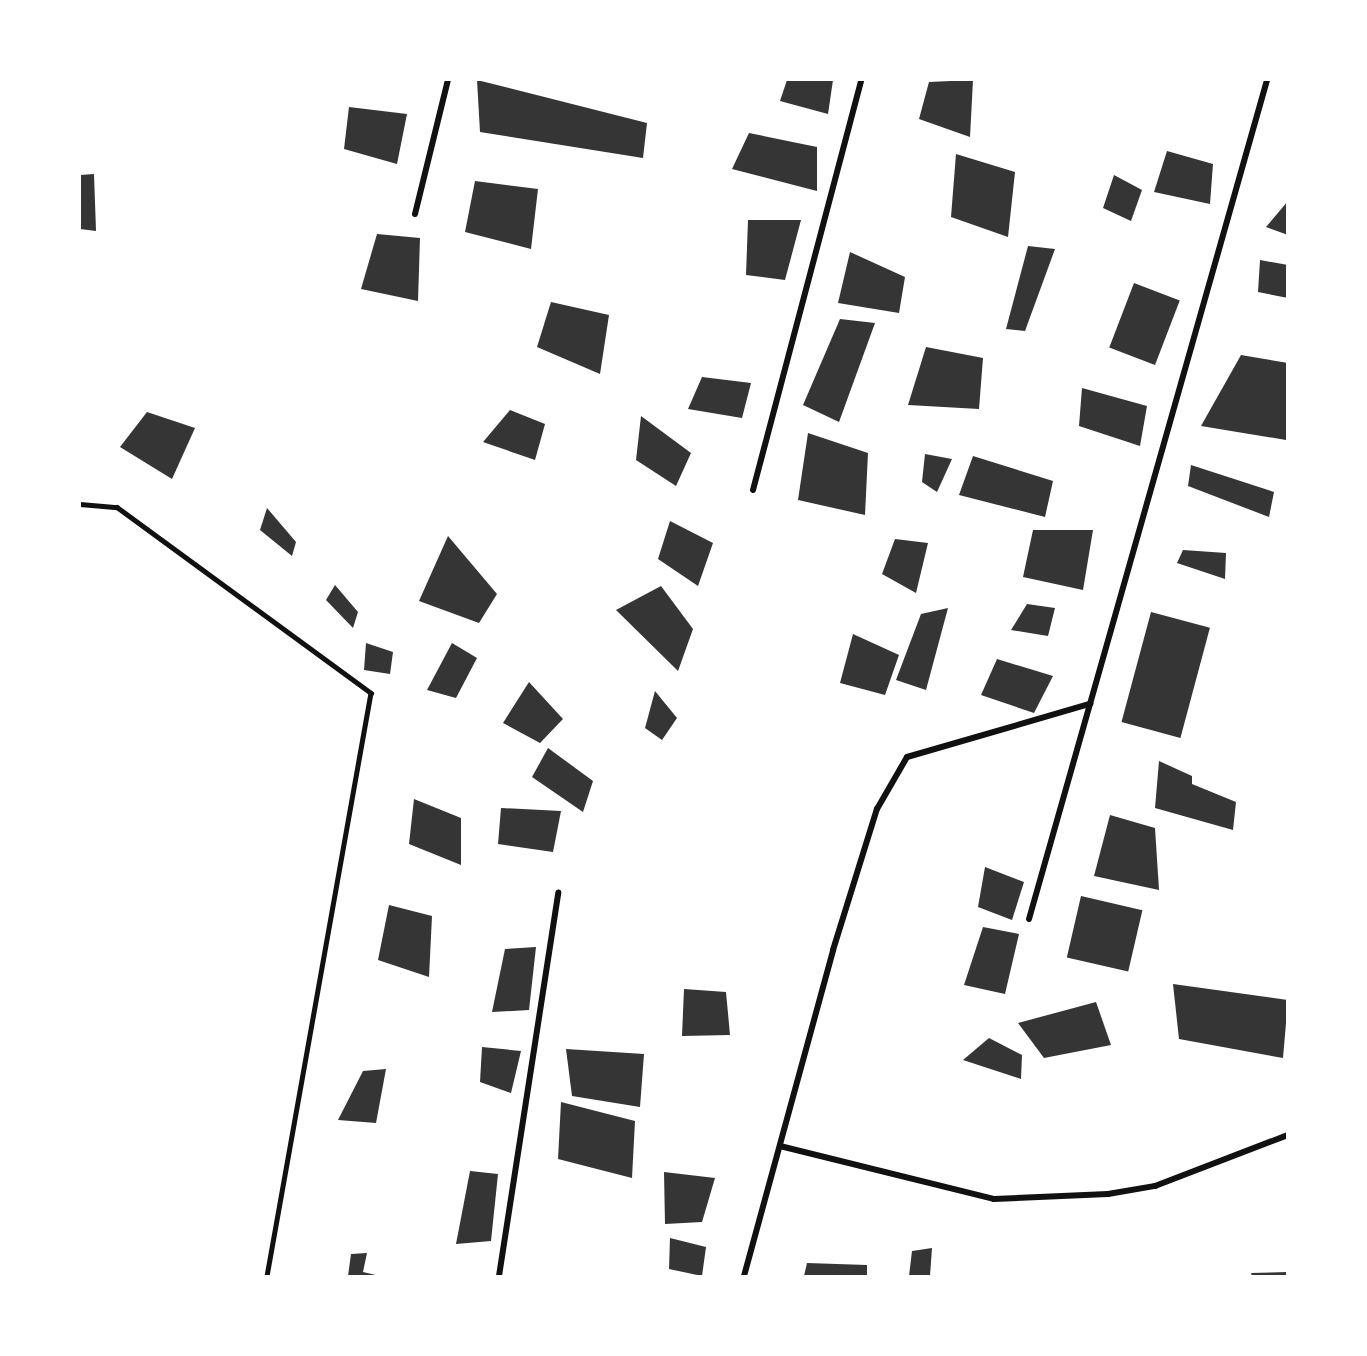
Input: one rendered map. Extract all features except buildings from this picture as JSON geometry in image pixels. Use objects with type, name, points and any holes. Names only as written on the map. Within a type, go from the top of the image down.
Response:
[{"type":"street","points":[[415,214],[448,80]]},
{"type":"street","points":[[753,490],[861,80]]},
{"type":"street","points":[[1029,919],[1267,80]]},
{"type":"street","points":[[744,1276],[833,950],[877,809],[907,757],[1090,704]]},
{"type":"street","points":[[499,1276],[558,893]]},
{"type":"street","points":[[780,1146],[994,1199],[1108,1194],[1155,1186],[1287,1135]]},
{"type":"lane","points":[[80,504],[117,507],[371,693],[267,1276]]}]
